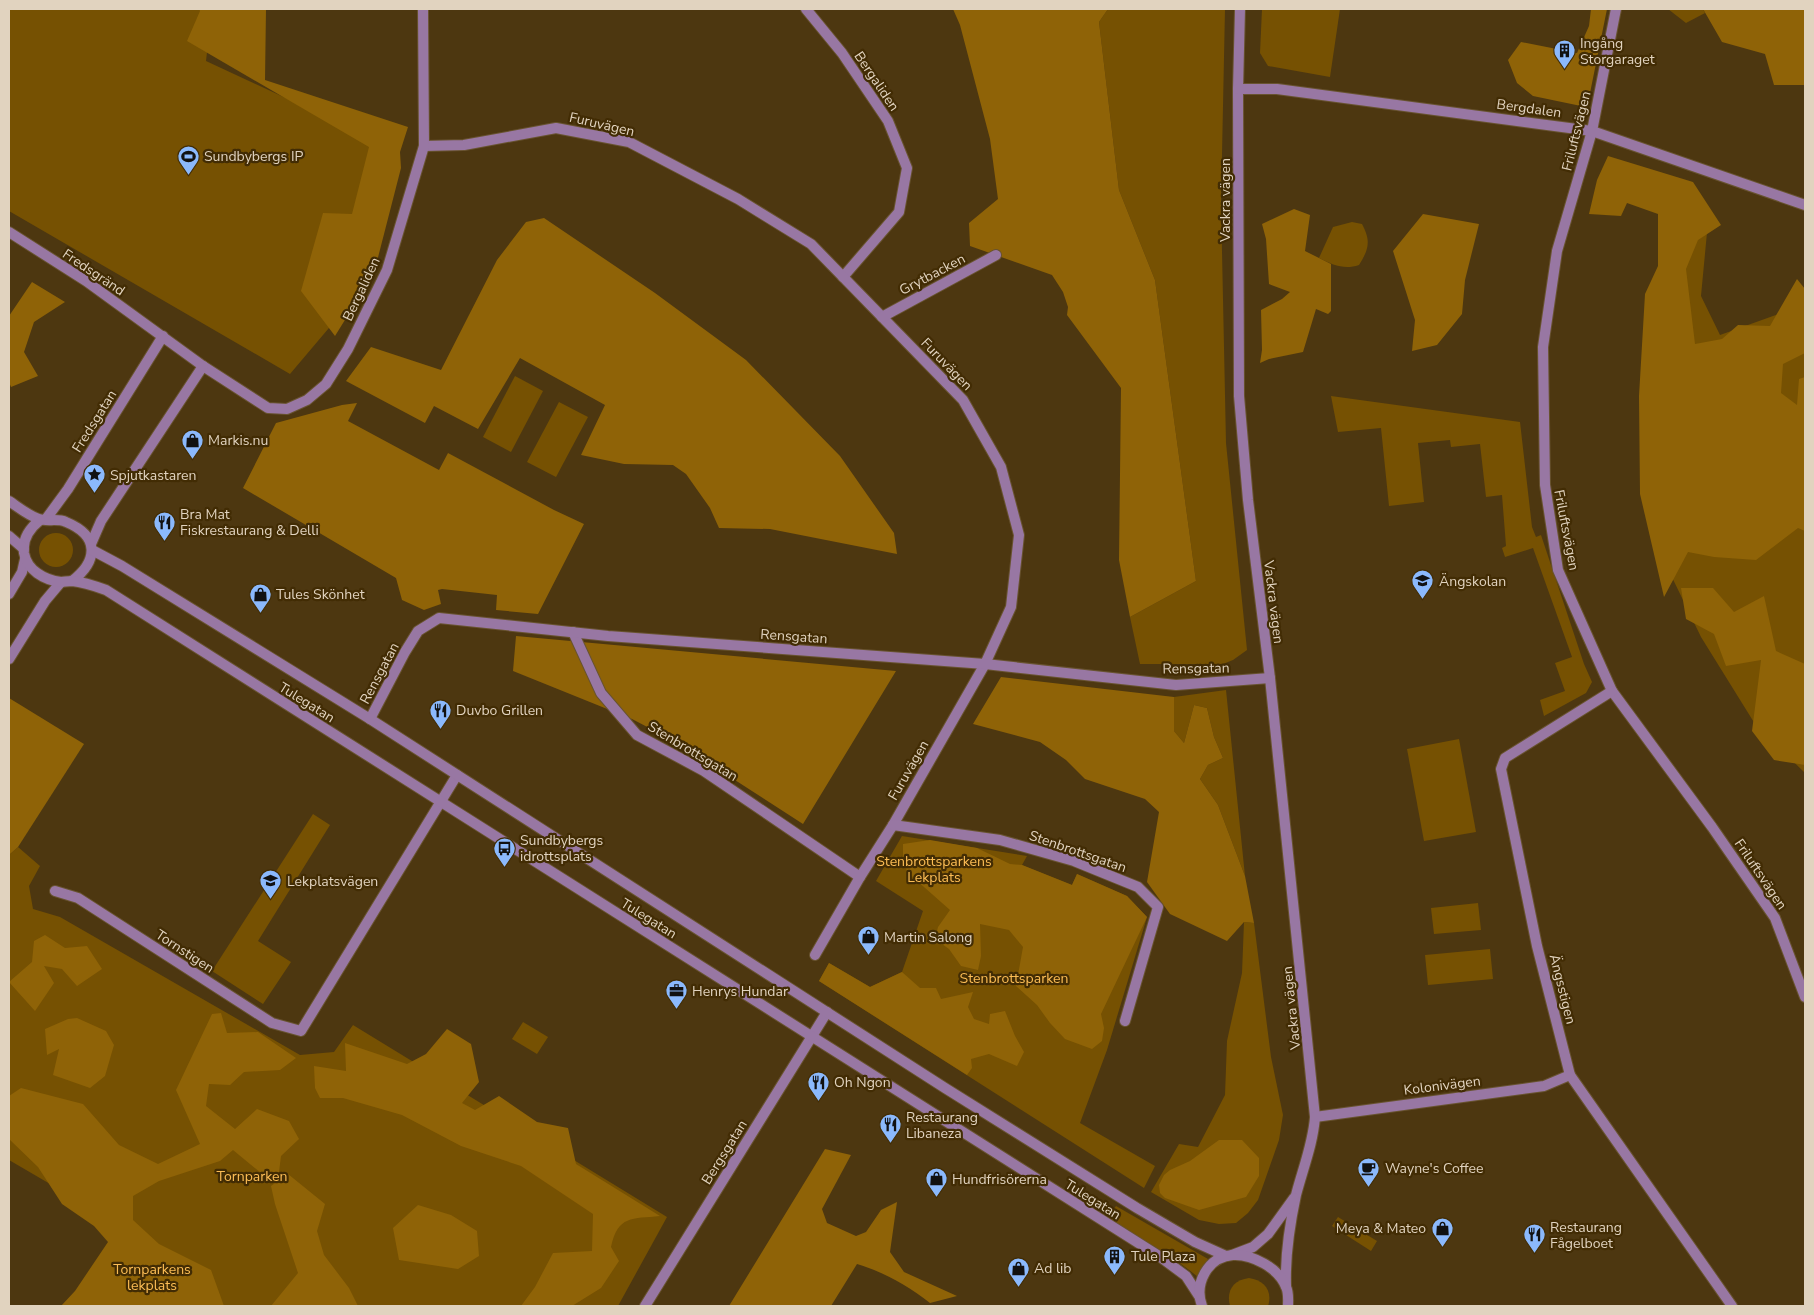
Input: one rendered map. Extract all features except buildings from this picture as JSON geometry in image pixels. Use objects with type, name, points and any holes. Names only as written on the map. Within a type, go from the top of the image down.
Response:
[{"type":"street","name":"Bergaliden","points":[[163,336],[203,366],[268,408],[287,409],[307,400],[326,384],[348,349],[387,270],[424,146],[423,9]]},
{"type":"street","name":"Bergaliden","points":[[806,9],[842,53],[888,121],[906,168],[899,212],[843,277]]},
{"type":"street","name":"Vackra vägen","points":[[1240,9],[1238,89],[1239,396],[1248,500],[1270,678],[1315,1116],[1307,1162],[1296,1195],[1287,1258],[1288,1306]]},
{"type":"street","name":"Friluftsvägen","points":[[1616,9],[1592,131],[1557,251],[1543,347],[1545,485],[1558,570],[1612,691],[1712,826],[1775,918],[1805,997]]},
{"type":"street","name":"Bergdalen","points":[[1238,89],[1277,89],[1592,131],[1805,205]]},
{"type":"street","name":"Furuvägen","points":[[424,146],[464,145],[556,128],[628,142],[738,199],[812,244],[963,400],[1001,467],[1019,535],[1011,608],[985,664],[815,956]]},
{"type":"street","name":"Fredsgränd","points":[[9,232],[86,281],[163,336]]},
{"type":"street","name":"Grytbacken","points":[[882,316],[996,255]]},
{"type":"street","name":"Fredsgatan","points":[[43,519],[68,489],[163,336]]},
{"type":"street","points":[[72,581],[86,569],[90,560],[91,547],[104,517],[203,366]]},
{"type":"street","name":"Tulegatan","points":[[9,501],[43,519],[56,519],[72,525],[85,535],[91,547],[370,719],[827,1012],[1138,1208],[1195,1242],[1229,1256],[1250,1258],[1269,1266],[1287,1291]]},
{"type":"street","points":[[9,594],[22,572],[25,538],[32,526],[43,519]]},
{"type":"street","name":"Tulegatan","points":[[9,536],[24,554],[31,569],[38,574],[61,582],[72,581],[94,585],[106,590],[1159,1256],[1186,1276],[1200,1301]]},
{"type":"street","points":[[9,659],[45,601],[61,582]]},
{"type":"street","name":"Rensgatan","points":[[370,719],[418,631],[439,618],[573,632],[985,664],[1176,684],[1270,678]]},
{"type":"street","name":"Stenbrottsgatan","points":[[573,632],[601,693],[637,734],[704,771],[860,877]]},
{"type":"street","name":"Ängsstigen","points":[[1612,691],[1505,758],[1501,769],[1538,946],[1570,1075],[1732,1306]]},
{"type":"street","points":[[441,803],[457,775]]},
{"type":"street","name":"Tornstigen","points":[[55,892],[78,898],[272,1023],[301,1031],[441,803]]},
{"type":"street","name":"Stenbrottsgatan","points":[[893,825],[1000,840],[1074,861],[1138,887],[1158,907],[1125,1021]]},
{"type":"street","name":"Bergsgatan","points":[[645,1306],[827,1012]]},
{"type":"street","name":"Kolonivägen","points":[[1315,1116],[1544,1086],[1570,1075]]},
{"type":"street","name":"Vackra vägen","points":[[1200,1301],[1200,1284],[1203,1274],[1210,1266],[1253,1247],[1268,1234],[1296,1195]]},
{"type":"street","points":[[1287,1291],[1296,1306]]},
{"type":"green space","name":"Sundbybergs IP","points":[[9,9],[212,9],[206,61],[376,140],[334,322],[290,374],[9,211]]},
{"type":"green space","points":[[199,9],[266,9],[265,80],[408,127],[400,152],[401,168],[374,273],[335,336],[301,291],[323,213],[352,214],[369,147],[187,41],[200,11]]},
{"type":"green space","points":[[953,9],[1108,9],[1099,22],[1119,190],[1155,280],[1196,581],[1130,617],[1119,560],[1121,388],[1067,315],[1068,307],[1063,292],[1052,275],[970,246],[969,223],[998,199],[990,139],[960,25]]},
{"type":"green space","points":[[1108,9],[1225,9],[1221,203],[1226,443],[1247,650],[1233,660],[1223,664],[1140,664],[1130,617],[1196,581],[1155,280],[1119,190],[1099,22]]},
{"type":"green space","points":[[1262,9],[1340,9],[1330,77],[1268,66],[1260,53]]},
{"type":"green space","points":[[1591,9],[1607,9],[1589,98],[1581,106],[1533,96],[1517,83],[1508,60],[1521,42],[1577,53],[1589,26]]},
{"type":"green space","points":[[1668,9],[1703,9],[1705,13],[1686,23]]},
{"type":"green space","points":[[1703,9],[1805,9],[1805,85],[1774,85],[1765,54],[1722,42]]},
{"type":"green space","points":[[1608,156],[1693,182],[1721,225],[1698,240],[1686,269],[1695,344],[1722,339],[1738,325],[1770,326],[1797,279],[1805,289],[1805,353],[1783,364],[1781,393],[1797,405],[1799,379],[1805,377],[1805,531],[1798,528],[1756,560],[1714,557],[1688,552],[1664,597],[1640,494],[1639,396],[1645,294],[1658,266],[1658,214],[1627,203],[1621,216],[1589,214],[1597,180]]},
{"type":"green space","points":[[1294,209],[1310,215],[1305,251],[1331,264],[1331,311],[1328,314],[1316,309],[1303,352],[1269,359],[1260,363],[1262,350],[1261,310],[1282,299],[1290,292],[1269,284],[1266,239],[1262,224]]},
{"type":"green space","points":[[1423,214],[1479,224],[1465,280],[1462,314],[1437,345],[1412,351],[1415,320],[1393,251]]},
{"type":"green space","points":[[544,218],[655,293],[746,360],[840,456],[894,533],[897,554],[770,529],[719,528],[710,508],[686,474],[673,465],[624,464],[581,455],[605,405],[520,358],[478,429],[434,406],[425,423],[346,381],[371,347],[441,370],[497,260],[526,222]]},
{"type":"green space","points":[[1352,222],[1362,224],[1368,240],[1367,249],[1359,265],[1339,266],[1319,258],[1333,227]]},
{"type":"green space","points":[[1708,222],[1701,296],[1720,335],[1798,307],[1805,314],[1805,773],[1755,724],[1701,637],[1666,565],[1661,260]]},
{"type":"green space","points":[[32,282],[65,302],[34,322],[24,352],[38,376],[11,387],[9,382],[9,316]]},
{"type":"green space","points":[[515,376],[543,391],[511,452],[483,437]]},
{"type":"green space","points":[[1331,396],[1520,422],[1532,527],[1536,537],[1541,535],[1584,664],[1592,682],[1586,693],[1544,716],[1540,700],[1565,691],[1555,663],[1572,657],[1533,548],[1505,557],[1502,548],[1506,546],[1502,495],[1486,497],[1480,444],[1451,447],[1450,440],[1418,443],[1424,502],[1389,506],[1381,428],[1338,432]]},
{"type":"green space","points":[[559,402],[588,417],[556,477],[527,462]]},
{"type":"green space","points":[[357,403],[348,421],[439,470],[448,453],[584,524],[538,614],[496,610],[497,595],[442,589],[438,590],[441,604],[424,610],[402,600],[396,578],[243,488],[276,423],[342,405]]},
{"type":"green space","points":[[56,533],[63,534],[68,538],[72,543],[72,557],[68,562],[63,566],[56,567],[49,566],[44,562],[40,557],[39,550],[40,543],[44,538],[49,534]]},
{"type":"green space","points":[[1681,588],[1713,588],[1734,612],[1764,596],[1776,651],[1805,664],[1805,765],[1774,760],[1752,731],[1761,660],[1726,666],[1714,634],[1686,619]]},
{"type":"green space","points":[[516,636],[896,671],[803,824],[676,742],[632,719],[513,671]]},
{"type":"green space","points":[[1001,677],[1174,697],[1174,731],[1184,743],[1194,705],[1207,708],[1214,737],[1223,758],[1208,765],[1200,779],[1218,805],[1245,876],[1254,923],[1244,922],[1227,941],[1170,914],[1147,882],[1159,812],[1145,799],[1085,779],[1066,760],[1040,742],[973,724]]},
{"type":"green space","points":[[1226,690],[1245,876],[1218,805],[1200,779],[1208,765],[1223,758],[1214,737],[1207,708],[1194,705],[1184,743],[1174,731],[1174,697]]},
{"type":"green space","points":[[9,698],[84,744],[18,847],[9,855]]},
{"type":"green space","points":[[1459,739],[1476,832],[1424,841],[1407,749]]},
{"type":"green space","name":"Lekplatsvägen","points":[[313,814],[330,825],[258,941],[291,962],[263,1004],[212,971]]},
{"type":"green space","name":"Stenbrottsparken","points":[[902,836],[1027,856],[1022,865],[1072,885],[1077,874],[1127,896],[1147,917],[1107,1050],[1080,1123],[1155,1166],[1144,1188],[819,981],[829,963],[870,987],[902,972],[923,911],[876,881]]},
{"type":"green space","name":"Stenbrottsparkens Lekplats","points":[[930,840],[977,848],[1010,864],[1022,865],[1072,885],[1077,874],[1127,896],[1147,917],[1101,1014],[1104,1028],[1102,1041],[1092,1049],[1065,1039],[1037,1005],[1016,986],[1023,947],[1009,930],[980,924],[981,956],[978,970],[961,966],[949,949],[935,939],[938,927],[950,910],[907,872],[903,856],[903,844]]},
{"type":"green space","name":"Tornparken","points":[[18,847],[40,866],[29,886],[33,909],[60,917],[300,1055],[334,1052],[353,1025],[667,1217],[618,1306],[87,1306],[134,1233],[9,1160],[9,855]]},
{"type":"green space","points":[[1478,903],[1481,930],[1434,934],[1431,908]]},
{"type":"green space","points":[[1244,922],[1254,923],[1271,1057],[1283,1115],[1279,1140],[1258,1200],[1248,1213],[1236,1223],[1219,1224],[1199,1220],[1151,1192],[1179,1144],[1198,1147],[1225,1095],[1227,1041],[1242,973]]},
{"type":"green space","points":[[45,935],[65,948],[87,946],[102,969],[77,986],[62,969],[44,966],[54,983],[35,1011],[9,982],[32,962],[34,941]]},
{"type":"green space","points":[[1490,949],[1493,979],[1428,985],[1425,955]]},
{"type":"green space","points":[[829,963],[870,987],[902,972],[920,988],[936,988],[941,999],[973,992],[968,1007],[974,1019],[989,1024],[990,1014],[1005,1011],[1024,1052],[1017,1066],[989,1054],[971,1059],[972,1068],[967,1075],[819,981]]},
{"type":"green space","name":"Tornparkens lekplats","points":[[221,1013],[227,1033],[258,1032],[296,1058],[280,1070],[244,1072],[230,1085],[209,1084],[206,1106],[235,1129],[257,1109],[289,1121],[299,1139],[281,1156],[279,1172],[261,1173],[233,1150],[220,1161],[159,1181],[133,1196],[133,1220],[159,1244],[211,1270],[224,1306],[61,1306],[75,1291],[108,1242],[94,1226],[62,1204],[38,1167],[9,1139],[9,1096],[21,1088],[83,1104],[119,1145],[158,1164],[200,1144],[176,1090],[212,1014]]},
{"type":"green space","points":[[77,1018],[106,1031],[114,1045],[105,1076],[90,1088],[53,1075],[59,1049],[47,1055],[45,1029],[68,1019]]},
{"type":"green space","points":[[523,1022],[548,1037],[537,1054],[512,1039]]},
{"type":"green space","points":[[447,1029],[471,1044],[479,1082],[462,1103],[475,1110],[499,1096],[537,1122],[568,1128],[576,1164],[660,1216],[634,1219],[622,1224],[614,1237],[611,1247],[619,1261],[601,1288],[572,1306],[521,1306],[535,1287],[553,1253],[592,1251],[593,1214],[521,1166],[461,1146],[402,1115],[343,1098],[320,1098],[315,1088],[314,1066],[346,1071],[345,1043],[407,1064],[426,1054]]},
{"type":"green space","points":[[1219,1140],[1242,1140],[1259,1158],[1259,1176],[1246,1197],[1199,1210],[1165,1198],[1160,1193],[1159,1185],[1164,1175],[1170,1170],[1190,1161]]},
{"type":"green space","points":[[825,1149],[851,1155],[822,1209],[827,1223],[856,1236],[866,1232],[881,1210],[897,1202],[890,1252],[904,1272],[957,1296],[930,1303],[895,1280],[857,1264],[831,1306],[729,1306]]},
{"type":"green space","points":[[288,1174],[325,1204],[317,1231],[324,1255],[349,1288],[358,1306],[271,1306],[298,1273],[275,1204],[271,1186]]},
{"type":"green space","points":[[418,1205],[451,1215],[477,1231],[479,1256],[458,1269],[399,1260],[393,1228]]},
{"type":"green space","points":[[1116,1206],[1208,1259],[1198,1277],[1165,1253],[1107,1219]]},
{"type":"green space","points":[[1338,1217],[1377,1241],[1371,1251],[1332,1226]]},
{"type":"green space","points":[[1249,1278],[1259,1281],[1266,1287],[1269,1296],[1268,1306],[1230,1306],[1229,1296],[1232,1287],[1239,1281]]},
{"type":"place","name":"Ingång Storgaraget","points":[[1564,70]]},
{"type":"place","name":"Sundbybergs IP","points":[[188,175]]},
{"type":"place","name":"Markis.nu","points":[[192,459]]},
{"type":"place","name":"Spjutkastaren","points":[[94,494]]},
{"type":"place","name":"Bra Mat Fiskrestaurang & Delli","points":[[164,541]]},
{"type":"place","name":"Ängskolan","points":[[1423,600]]},
{"type":"place","name":"Tules Skönhet","points":[[260,613]]},
{"type":"place","name":"Duvbo Grillen","points":[[440,729]]},
{"type":"place","name":"Sundbybergs idrottsplats","points":[[504,867]]},
{"type":"place","name":"Lekplatsvägen","points":[[271,900]]},
{"type":"place","name":"Martin Salong","points":[[868,956]]},
{"type":"place","name":"Henrys Hundar","points":[[676,1010]]},
{"type":"place","name":"Oh Ngon","points":[[818,1101]]},
{"type":"place","name":"Restaurang Libaneza","points":[[890,1144]]},
{"type":"place","name":"Wayne's Coffee","points":[[1369,1187]]},
{"type":"place","name":"Hundfrisörerna","points":[[936,1198]]},
{"type":"place","name":"Meya & Mateo","points":[[1442,1247]]},
{"type":"place","name":"Restaurang Fågelboet","points":[[1534,1254]]},
{"type":"place","name":"Tule Plaza","points":[[1115,1275]]},
{"type":"place","name":"Ad lib","points":[[1018,1287]]}]
